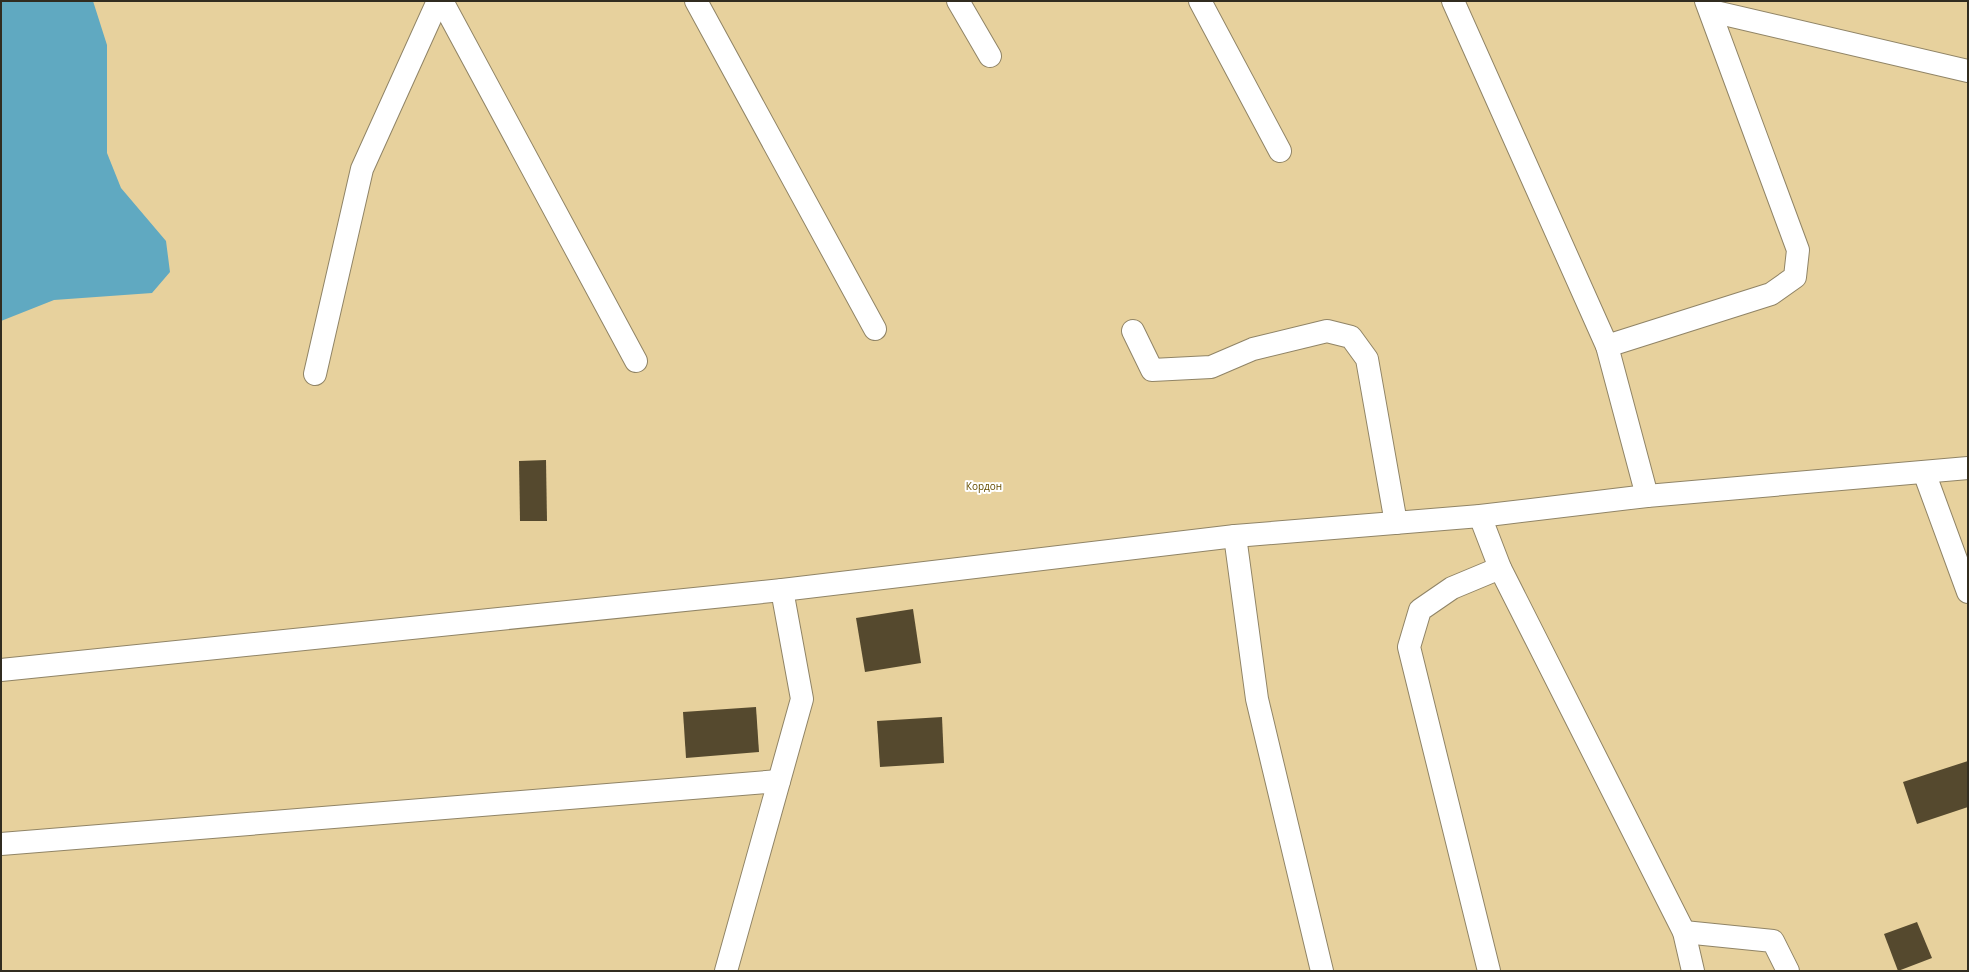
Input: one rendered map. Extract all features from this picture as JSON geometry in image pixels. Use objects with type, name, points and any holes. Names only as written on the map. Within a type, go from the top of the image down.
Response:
[{"type":"street","points":[[315,374],[362,169],[438,1]]},
{"type":"street","points":[[442,1],[636,361]]},
{"type":"street","points":[[696,1],[875,329]]},
{"type":"street","points":[[958,1],[990,56]]},
{"type":"street","points":[[1200,1],[1280,151]]},
{"type":"street","points":[[1453,1],[1607,346],[1647,496]]},
{"type":"street","points":[[1607,346],[1771,294],[1795,277],[1798,250],[1709,6]]},
{"type":"street","points":[[1709,6],[1968,71]]},
{"type":"street","points":[[1133,330],[1152,370],[1211,366],[1253,349],[1327,331],[1351,337],[1367,359],[1396,523]]},
{"type":"street","points":[[1,670],[782,590],[1236,536],[1480,516],[1647,496],[1968,468]]},
{"type":"street","points":[[1924,472],[1968,592]]},
{"type":"street","points":[[1480,516],[1500,568],[1684,932],[1693,971]]},
{"type":"street","points":[[1236,536],[1257,699],[1322,971]]},
{"type":"street","points":[[1489,971],[1409,647],[1420,610],[1452,588],[1500,568]]},
{"type":"street","points":[[726,971],[802,700],[782,590]]},
{"type":"street","points":[[1,844],[779,781]]},
{"type":"street","points":[[1684,932],[1773,941],[1788,971]]},
{"type":"green space","name":"Кордон","points":[[1,1],[1968,1],[1968,971],[1,971]]},
{"type":"water","points":[[1,1],[93,1],[107,45],[107,153],[121,188],[166,241],[170,272],[152,293],[54,300],[1,321]]},
{"type":"building","points":[[546,460],[547,521],[520,521],[519,461]]},
{"type":"building","points":[[913,609],[921,663],[865,672],[856,618]]},
{"type":"building","points":[[756,707],[759,752],[686,758],[683,712]]},
{"type":"building","points":[[942,717],[944,763],[880,767],[877,721]]},
{"type":"building","points":[[1968,761],[1968,807],[1917,824],[1903,782]]},
{"type":"building","points":[[1917,922],[1932,958],[1898,971],[1884,934]]}]
